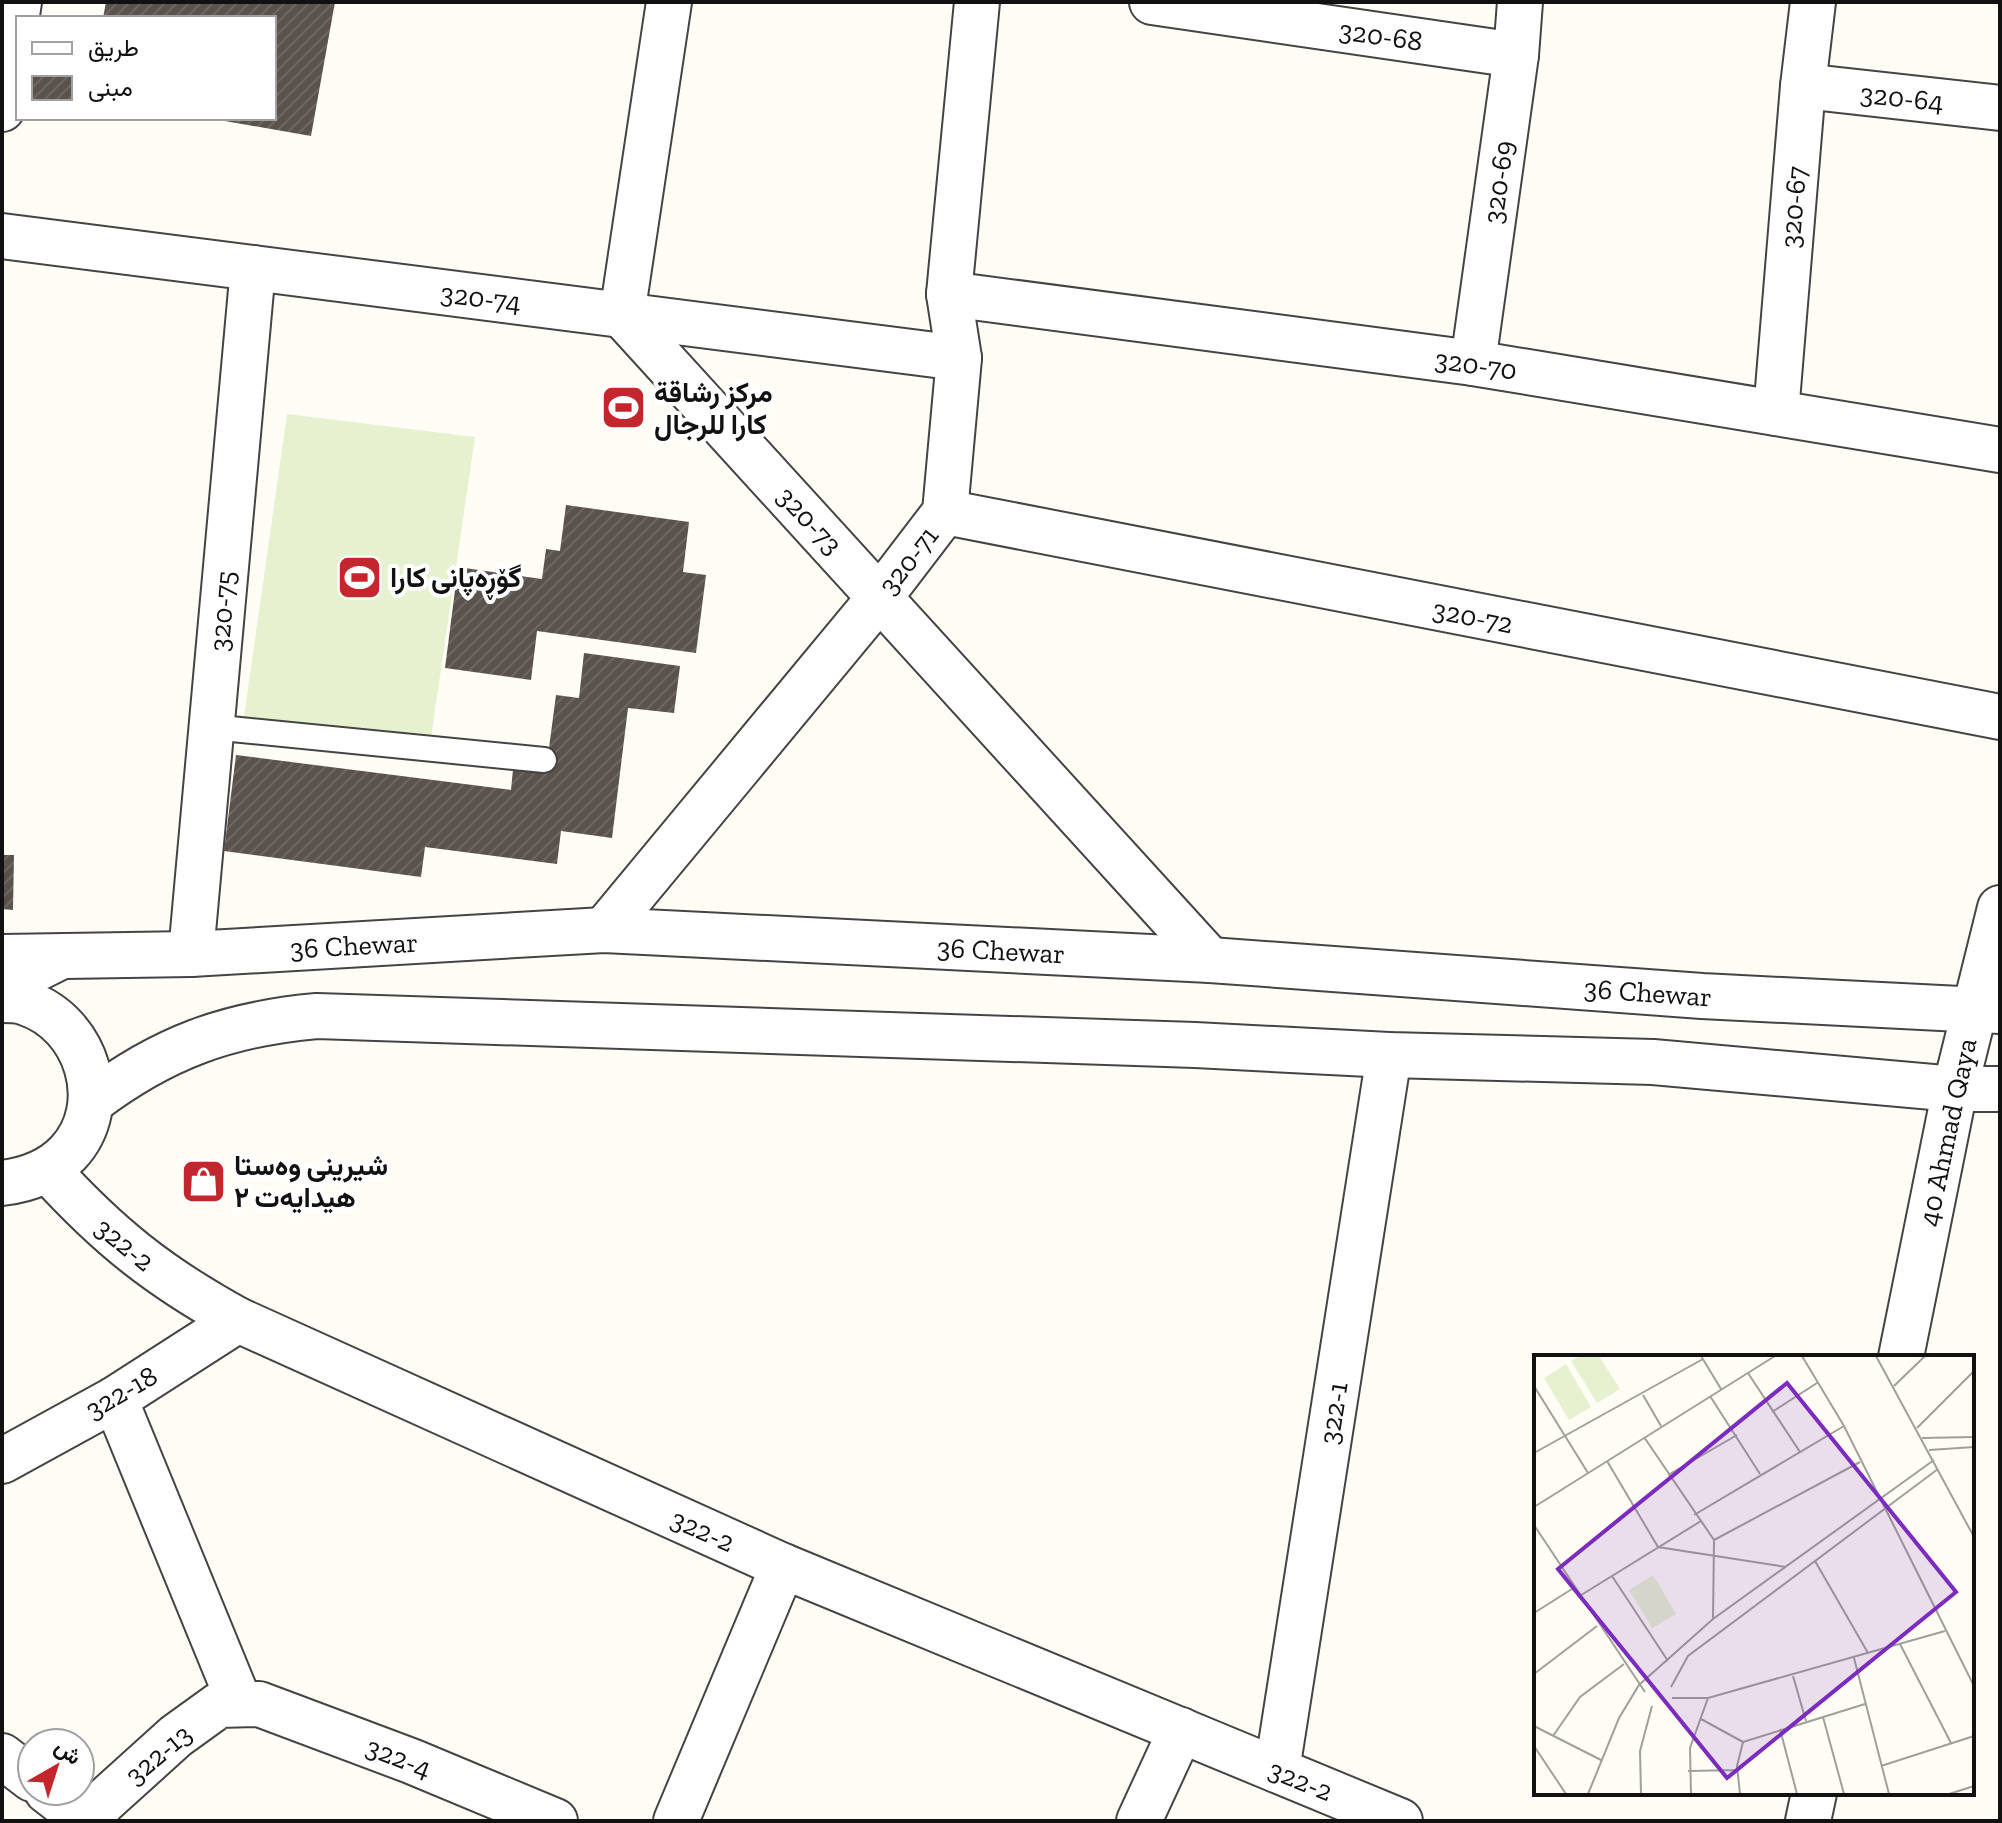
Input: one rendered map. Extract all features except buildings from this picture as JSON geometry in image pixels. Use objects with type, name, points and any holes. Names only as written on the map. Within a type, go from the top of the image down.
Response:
[{"type":"street","points":[[622,315],[669,2]]},
{"type":"street","name":"320-71","points":[[604,930],[880,597],[945,512],[959,358],[949,294],[977,2]]},
{"type":"street","name":"320-68","points":[[1152,2],[1516,55]]},
{"type":"street","name":"320-69","points":[[1473,363],[1516,55],[1520,2]]},
{"type":"street","name":"320-67","points":[[1776,413],[1803,86],[1813,2]]},
{"type":"street","points":[[2,109],[16,21]]},
{"type":"street","name":"320-64","points":[[1803,86],[2000,108]]},
{"type":"street","name":"320-74","points":[[2,236],[959,358]]},
{"type":"street","name":"320-75","points":[[191,954],[253,268]]},
{"type":"street","name":"320-70","points":[[949,294],[1473,363],[2000,450]]},
{"type":"street","name":"320-73","points":[[622,315],[1210,960]]},
{"type":"street","name":"320-72","points":[[945,512],[2000,717]]},
{"type":"street","name":"40 Ahmad Qaya","points":[[1901,1355],[1955,1089],[1987,1011],[2000,908]]},
{"type":"street","name":"36 Chewar","points":[[2,957],[191,954],[604,930],[1210,960],[1702,996],[1987,1011]]},
{"type":"street","points":[[2,991],[26,974],[62,956]]},
{"type":"street","points":[[2,1000],[26,1002],[54,1017],[77,1040],[89,1070],[91,1102],[84,1129],[69,1152],[48,1170],[23,1180],[2,1183]]},
{"type":"street","points":[[91,1102],[159,1057],[196,1040],[262,1022],[317,1016],[1653,1062],[1955,1089],[2000,1089]]},
{"type":"street","name":"322-1","points":[[1277,1770],[1389,1055]]},
{"type":"street","name":"322-2","points":[[48,1170],[89,1215],[135,1255],[185,1291],[238,1320],[783,1566],[1400,1821]]},
{"type":"street","name":"322-18","points":[[2,1461],[115,1399],[238,1320]]},
{"type":"street","points":[[115,1399],[240,1704]]},
{"type":"street","points":[[676,1821],[783,1566]]},
{"type":"street","name":"322-4","points":[[240,1704],[259,1704],[481,1807],[555,1821]]},
{"type":"street","name":"322-13","points":[[86,1821],[176,1736],[219,1705],[240,1704]]},
{"type":"street","points":[[1139,1821],[1181,1730]]},
{"type":"street","points":[[1808,1821],[1814,1795]]},
{"type":"street","points":[[68,1807],[86,1821]]},
{"type":"lane","points":[[211,727],[544,760]]},
{"type":"green space","name":"گۆڕەپانی کارا","points":[[287,414],[475,437],[431,738],[244,717]]},
{"type":"place","name":"مركز رشاقة كارا للرجال","points":[[623,408]]},
{"type":"place","name":"گۆڕەپانی کارا","points":[[359,577]]},
{"type":"place","name":"شیرینی وەستا هیدایەت ٢","points":[[203,1181]]}]
